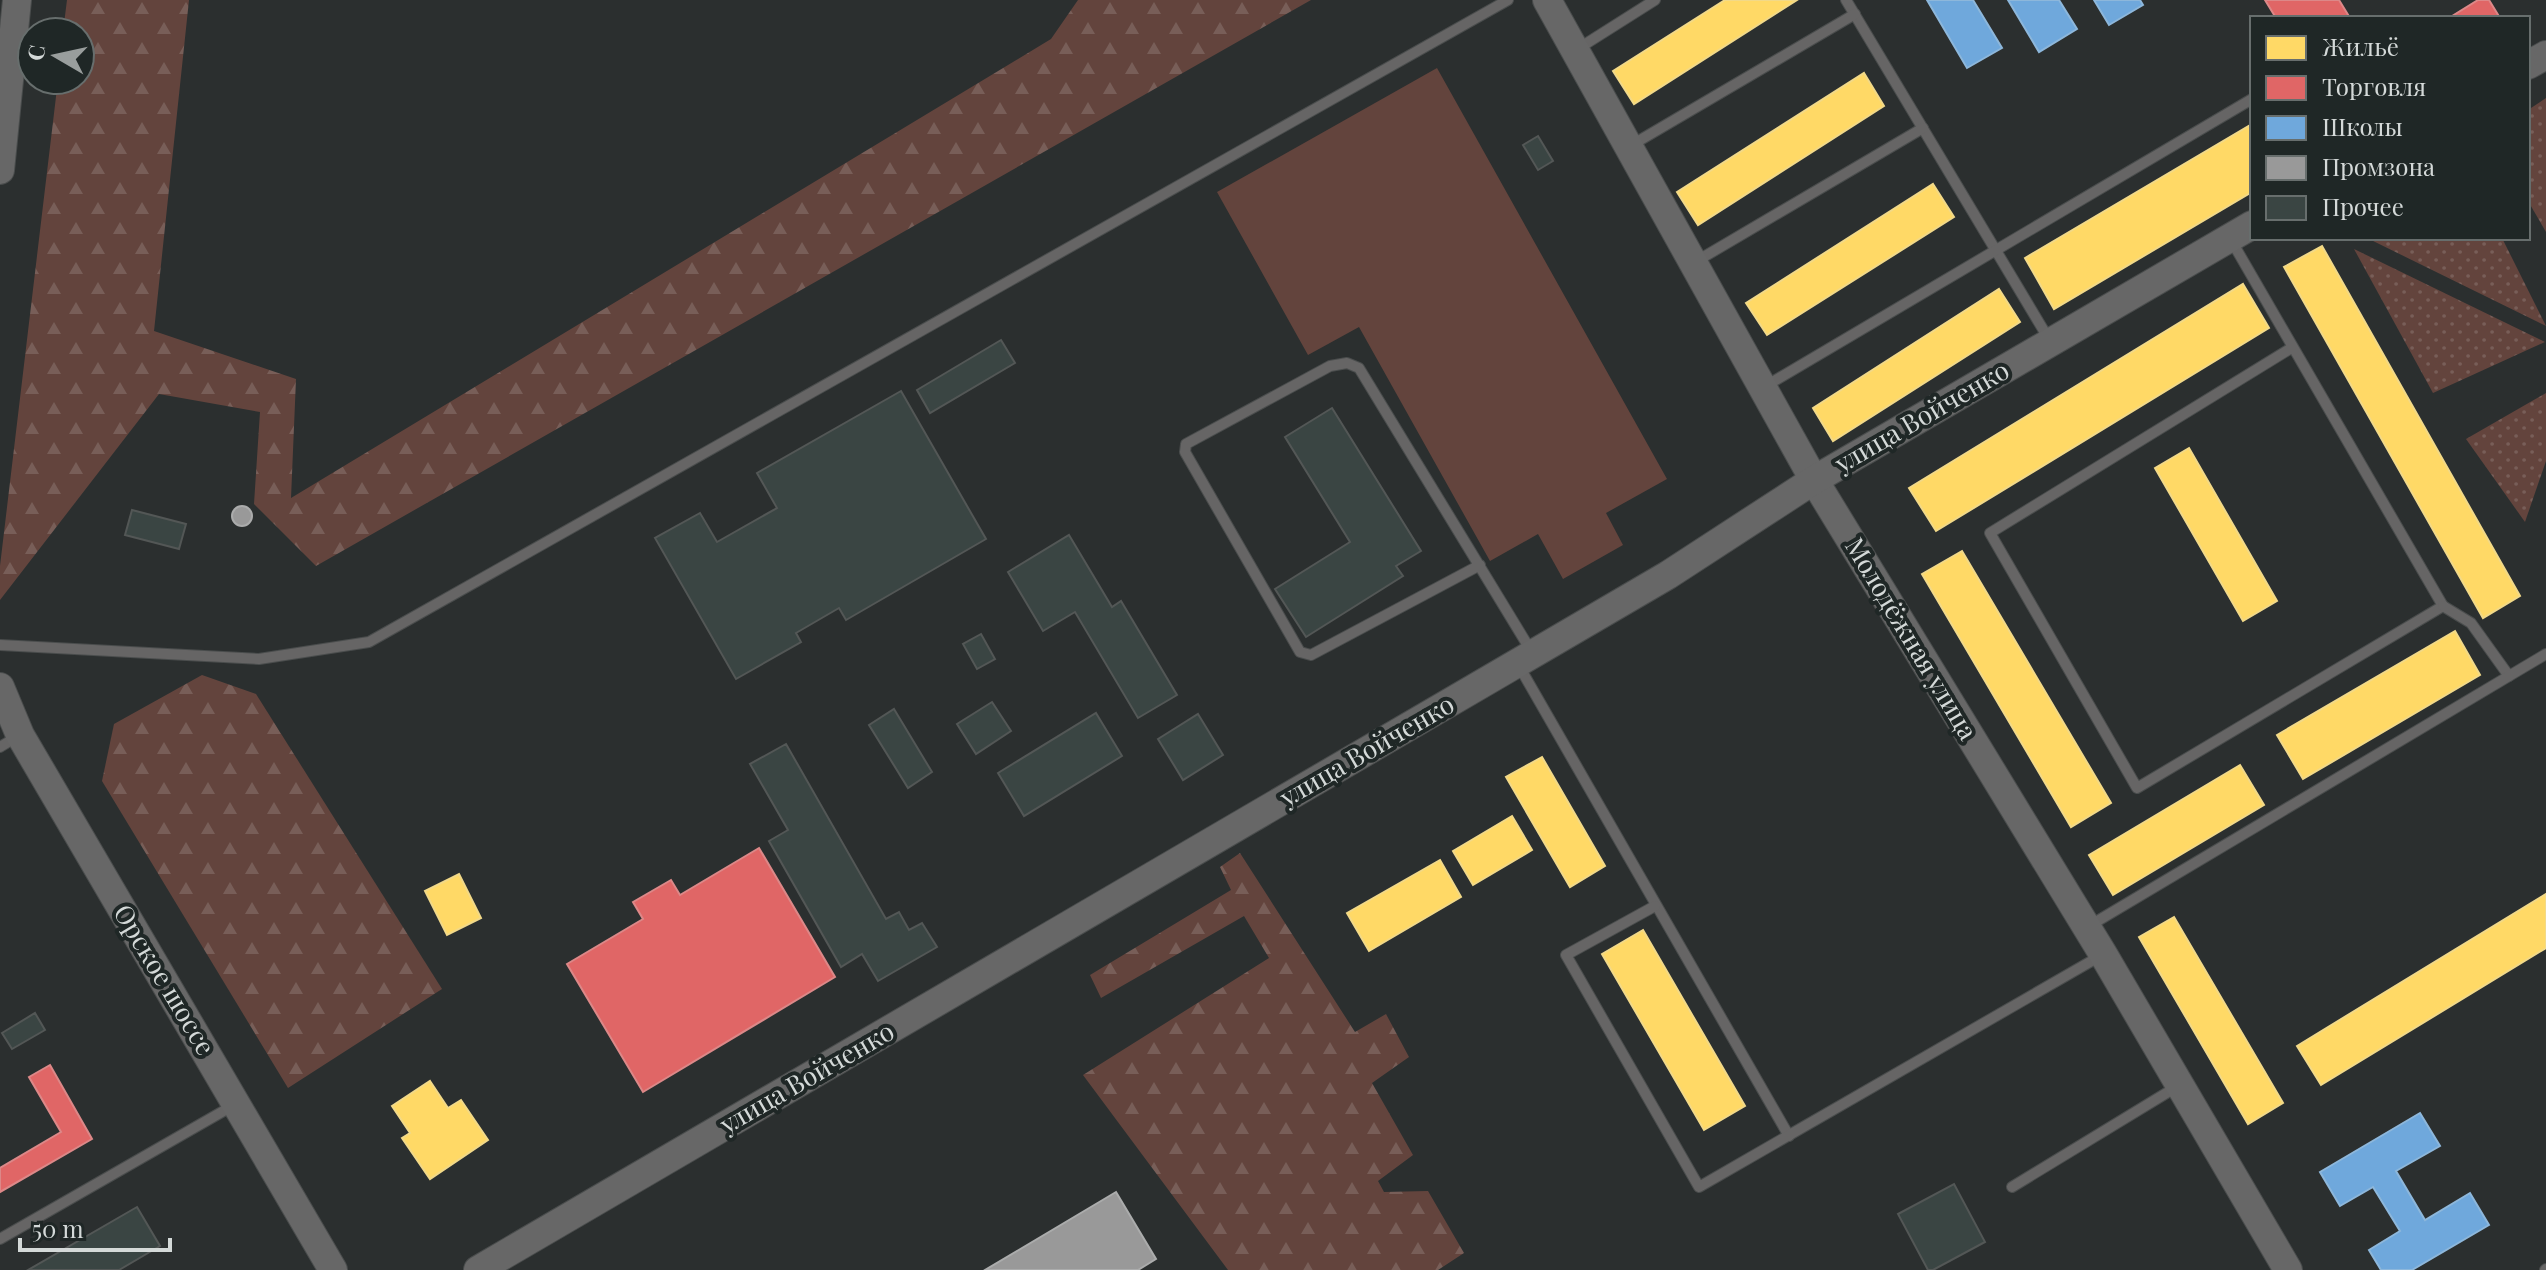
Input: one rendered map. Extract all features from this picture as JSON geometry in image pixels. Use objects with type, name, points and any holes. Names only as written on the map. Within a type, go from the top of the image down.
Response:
[{"type":"main road","points":[[0,170],[17,0]]},
{"type":"main road","name":"Молодёжная улица","points":[[1547,0],[1814,480],[2087,927],[2288,1270]]},
{"type":"main road","name":"улица Войченко","points":[[478,1270],[1668,575],[1814,480],[2241,232]]},
{"type":"main road","name":"Орское шоссе","points":[[0,687],[10,741],[237,1103],[333,1270]]},
{"type":"lane","points":[[0,645],[259,659],[369,642],[1508,0]]},
{"type":"lane","points":[[1575,51],[1655,0]]},
{"type":"lane","points":[[1846,0],[2051,343]]},
{"type":"lane","points":[[1628,147],[1855,14]]},
{"type":"lane","points":[[1762,388],[2250,100]]},
{"type":"lane","points":[[1693,263],[1923,128]]},
{"type":"lane","points":[[2241,232],[2293,347],[2443,606],[2471,623],[2509,676]]},
{"type":"lane","points":[[2293,347],[1990,533],[2137,788],[2443,606]]},
{"type":"lane","points":[[1480,565],[1311,655],[1300,652],[1185,452],[1186,444],[1330,366],[1347,363],[1359,368],[1480,565],[1525,658],[1655,906],[1789,1136]]},
{"type":"lane","points":[[2087,927],[2545,657]]},
{"type":"lane","points":[[1655,906],[1566,955],[1699,1187],[2103,954]]},
{"type":"lane","points":[[2012,1187],[2180,1085]]},
{"type":"lane","points":[[0,1239],[237,1103]]},
{"type":"green space","points":[[67,0],[189,0],[154,331],[296,379],[291,498],[1051,39],[1078,0],[1311,0],[316,566],[254,504],[260,412],[159,394],[0,600],[0,566],[56,96],[96,96],[96,16],[65,16]]},
{"type":"green space","points":[[1437,68],[1667,479],[1606,513],[1623,545],[1563,579],[1538,534],[1490,561],[1359,327],[1308,355],[1217,192]]},
{"type":"green space","points":[[2546,98],[2546,232],[2530,204],[2530,109]]},
{"type":"green space","points":[[2371,240],[2503,240],[2546,326]]},
{"type":"green space","points":[[2354,249],[2545,342],[2433,393]]},
{"type":"green space","points":[[2546,393],[2546,461],[2525,522],[2466,439]]},
{"type":"green space","points":[[202,675],[256,694],[442,989],[288,1088],[102,781],[114,724]]},
{"type":"green space","points":[[1240,853],[1355,1032],[1386,1014],[1409,1057],[1372,1083],[1413,1155],[1378,1181],[1384,1192],[1428,1191],[1464,1253],[1438,1270],[1228,1270],[1083,1075],[1269,958],[1244,916],[1101,998],[1090,975],[1231,890],[1220,867]]},
{"type":"building: Жильё","points":[[1725,0],[1797,0],[1634,104],[1613,71]]},
{"type":"building: Жильё","points":[[1864,73],[1884,106],[1698,225],[1677,192]]},
{"type":"building: Жильё","points":[[2250,125],[2250,193],[2054,309],[2025,258]]},
{"type":"building: Жильё","points":[[1933,184],[1954,217],[1767,335],[1746,303]]},
{"type":"building: Жильё","points":[[2322,246],[2520,596],[2483,618],[2284,267]]},
{"type":"building: Жильё","points":[[2243,284],[2269,328],[1936,531],[1909,488]]},
{"type":"building: Жильё","points":[[1999,289],[2020,322],[1833,441],[1813,408]]},
{"type":"building: Жильё","points":[[2189,448],[2277,601],[2243,621],[2155,468]]},
{"type":"building: Жильё","points":[[1962,551],[2111,803],[2071,827],[1922,574]]},
{"type":"building: Жильё","points":[[2455,631],[2480,675],[2303,779],[2277,735]]},
{"type":"building: Жильё","points":[[1542,757],[1605,866],[1570,887],[1506,777]]},
{"type":"building: Жильё","points":[[2240,765],[2264,805],[2113,895],[2089,855]]},
{"type":"building: Жильё","points":[[1512,816],[1532,850],[1473,885],[1453,851]]},
{"type":"building: Жильё","points":[[1440,860],[1461,897],[1369,951],[1347,913]]},
{"type":"building: Жильё","points":[[459,874],[481,918],[447,935],[425,891]]},
{"type":"building: Жильё","points":[[2546,894],[2546,948],[2321,1085],[2297,1046]]},
{"type":"building: Жильё","points":[[2174,917],[2283,1103],[2248,1124],[2139,937]]},
{"type":"building: Жильё","points":[[1643,930],[1745,1106],[1704,1130],[1602,954]]},
{"type":"building: Жильё","points":[[430,1081],[448,1108],[461,1100],[488,1140],[430,1179],[402,1138],[410,1133],[392,1106]]},
{"type":"building: Торговля","points":[[2265,0],[2339,0],[2349,16],[2275,16]]},
{"type":"building: Торговля","points":[[2478,0],[2489,0],[2499,16],[2452,16]]},
{"type":"building: Торговля","points":[[759,848],[835,977],[643,1092],[567,964],[643,919],[633,902],[671,880],[680,895]]},
{"type":"building: Торговля","points":[[50,1065],[92,1139],[0,1192],[0,1168],[61,1132],[29,1077]]},
{"type":"building: Школы","points":[[1927,0],[1973,0],[2002,48],[1967,68]]},
{"type":"building: Школы","points":[[2008,0],[2059,0],[2077,29],[2039,52]]},
{"type":"building: Школы","points":[[2094,0],[2140,0],[2143,5],[2109,25]]},
{"type":"building: Школы","points":[[2420,1113],[2440,1146],[2396,1171],[2425,1220],[2470,1193],[2489,1225],[2412,1270],[2381,1270],[2369,1250],[2400,1231],[2373,1187],[2340,1206],[2320,1172]]},
{"type":"building: Промзона","points":[[242,506],[249,509],[252,516],[249,523],[242,526],[235,523],[232,516],[235,509]]},
{"type":"building: Промзона","points":[[1116,1192],[1156,1259],[1138,1270],[985,1270]]},
{"type":"building: Прочее","points":[[1538,136],[1553,161],[1538,170],[1523,145]]},
{"type":"building: Прочее","points":[[1001,340],[1015,363],[930,413],[917,390]]},
{"type":"building: Прочее","points":[[901,391],[986,539],[846,620],[839,608],[796,633],[801,642],[736,679],[655,538],[700,513],[717,542],[777,508],[757,473]]},
{"type":"building: Прочее","points":[[1332,408],[1421,551],[1396,566],[1403,576],[1306,637],[1275,589],[1350,542],[1285,437]]},
{"type":"building: Прочее","points":[[132,510],[186,524],[179,549],[125,535]]},
{"type":"building: Прочее","points":[[1069,535],[1112,607],[1121,601],[1177,695],[1138,718],[1075,612],[1043,631],[1008,572]]},
{"type":"building: Прочее","points":[[981,634],[995,659],[977,669],[963,644]]},
{"type":"building: Прочее","points":[[992,702],[1011,731],[976,754],[957,724]]},
{"type":"building: Прочее","points":[[894,709],[932,772],[908,788],[869,725]]},
{"type":"building: Прочее","points":[[1096,713],[1122,756],[1024,816],[998,773]]},
{"type":"building: Прочее","points":[[1198,714],[1223,755],[1183,780],[1158,739]]},
{"type":"building: Прочее","points":[[786,744],[886,919],[899,912],[909,930],[922,923],[937,947],[878,981],[862,954],[841,967],[769,841],[788,830],[750,764]]},
{"type":"building: Прочее","points":[[35,1013],[45,1030],[12,1049],[2,1033]]},
{"type":"building: Прочее","points":[[1954,1184],[1985,1242],[1928,1270],[1898,1214]]},
{"type":"building: Прочее","points":[[137,1207],[160,1246],[119,1270],[28,1270]]}]
